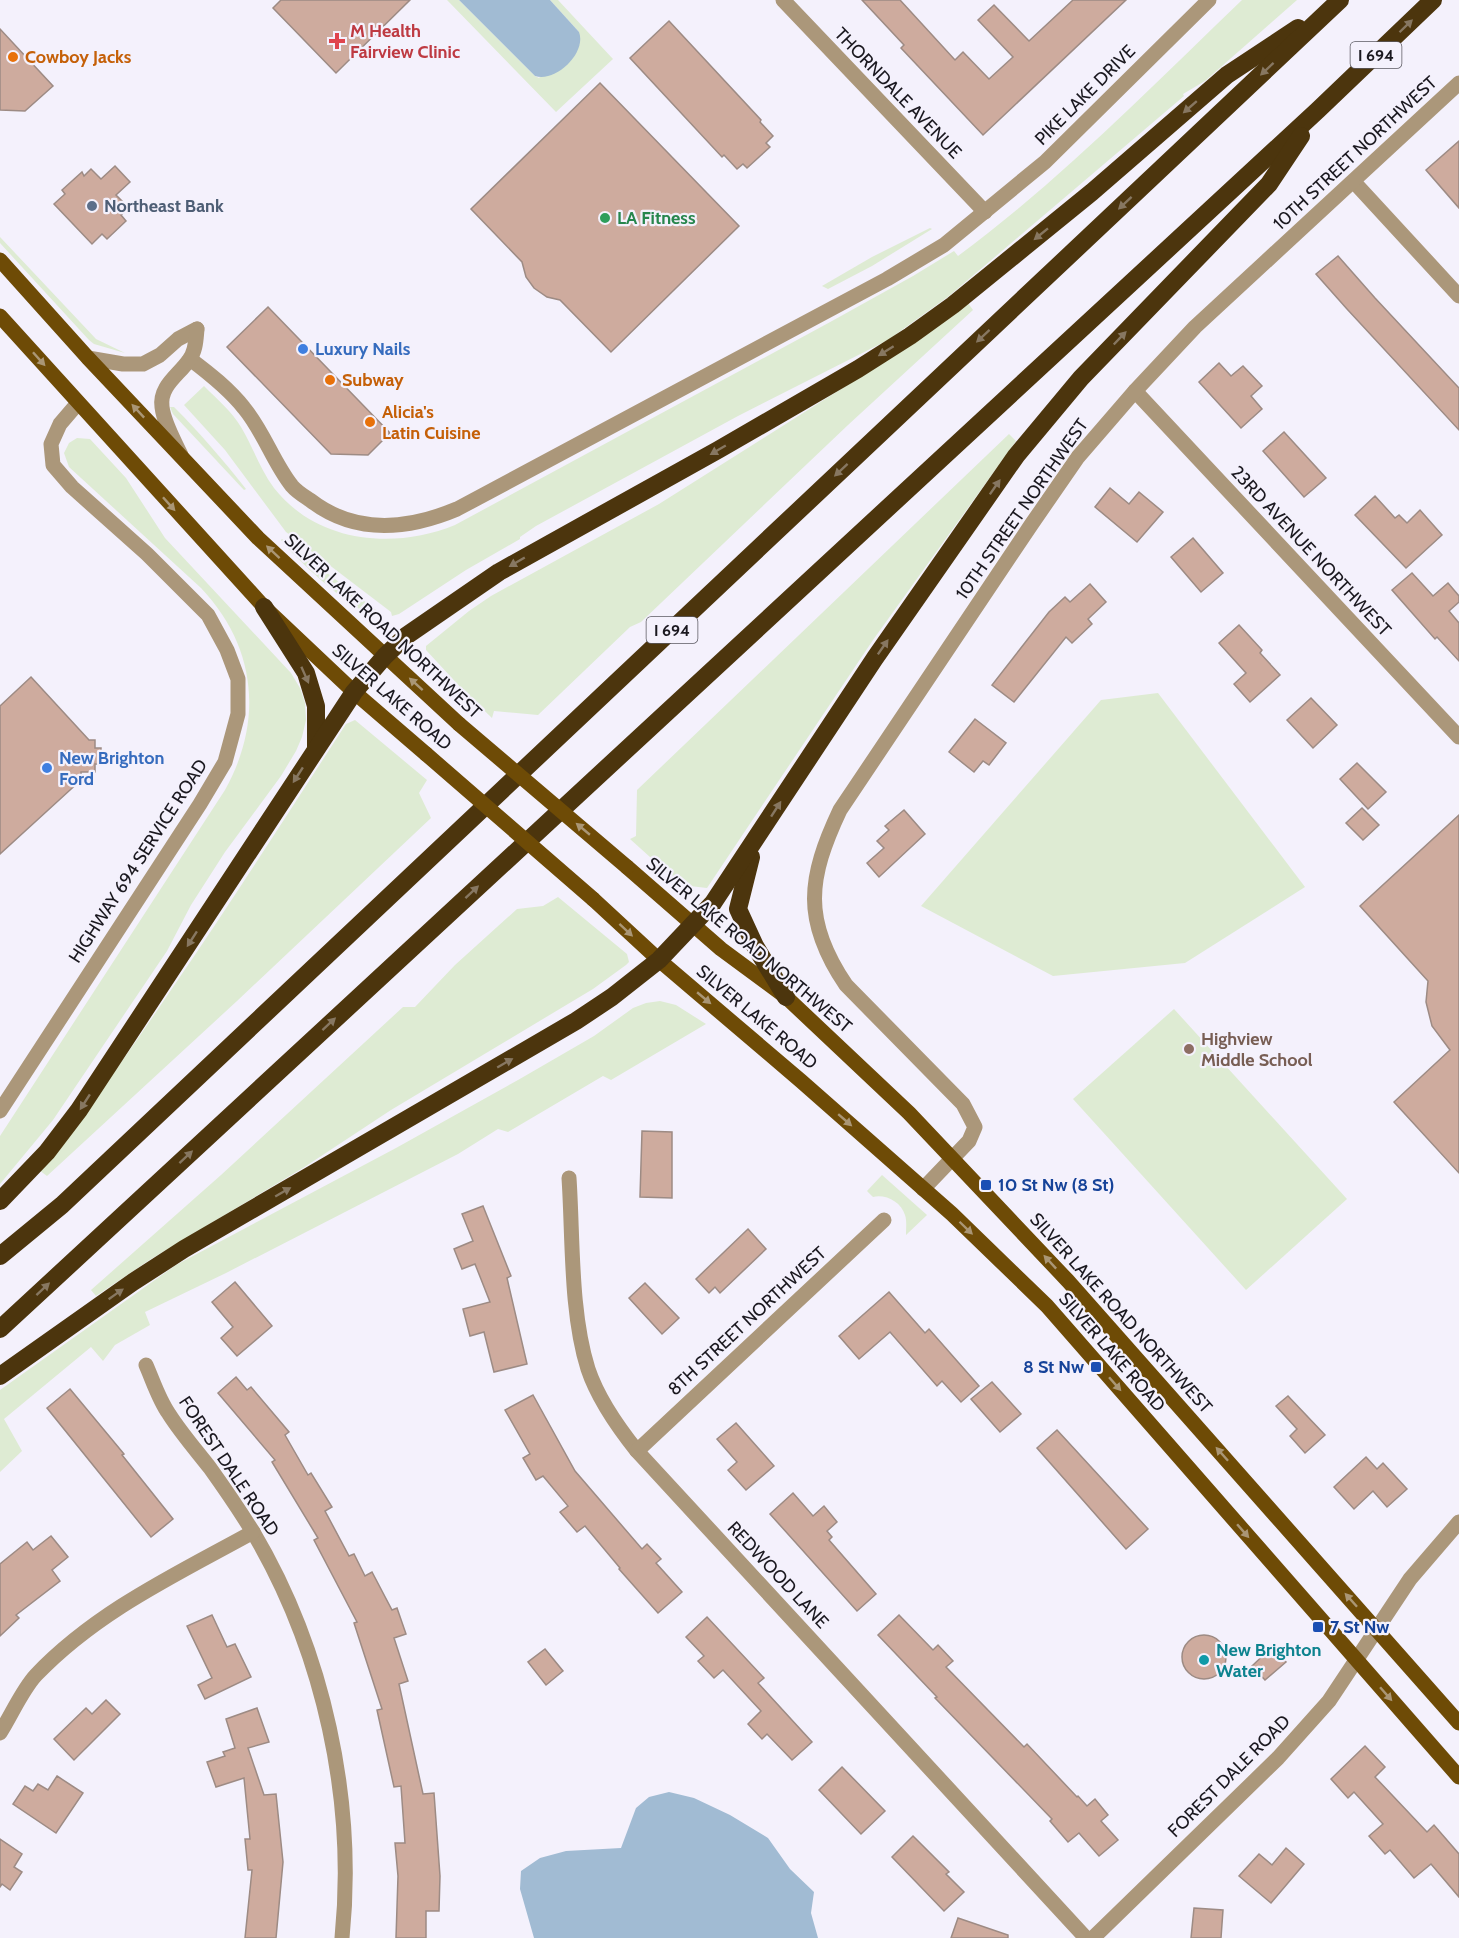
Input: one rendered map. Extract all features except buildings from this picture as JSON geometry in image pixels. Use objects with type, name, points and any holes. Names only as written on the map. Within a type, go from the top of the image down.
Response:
[{"type":"highway","points":[[0,1201],[47,1152],[80,1110],[354,692],[406,636],[499,572],[718,450],[858,369],[910,336],[953,305],[1092,192],[1227,75],[1340,0]]},
{"type":"highway","name":"I 694","points":[[0,1256],[62,1205],[1340,0]]},
{"type":"highway","name":"I 694","points":[[0,1329],[1318,110],[1433,0]]},
{"type":"highway","points":[[0,1376],[159,1265],[576,1021],[612,997],[659,960],[713,903],[875,658],[1016,456],[1081,378],[1269,184],[1318,110]]},
{"type":"highway","points":[[264,608],[306,673],[316,706],[316,749]]},
{"type":"highway","points":[[756,840],[738,909],[755,946],[786,997]]},
{"type":"main road","name":"SILVER LAKE ROAD NORTHWEST","points":[[0,260],[88,358],[258,538],[459,724],[721,949],[786,997],[909,1113],[1076,1289],[1459,1723]]},
{"type":"main road","name":"SILVER LAKE ROAD","points":[[0,316],[264,608],[354,692],[923,1189],[1047,1306],[1459,1777]]},
{"type":"street","name":"THORNDALE AVENUE","points":[[783,0],[985,212]]},
{"type":"street","name":"PIKE LAKE DRIVE","points":[[190,359],[213,376],[244,408],[262,434],[275,462],[294,488],[317,506],[334,516],[366,524],[386,526],[430,520],[457,509],[887,279],[944,245],[1045,162],[1209,0]]},
{"type":"street","name":"10TH STREET NORTHWEST","points":[[952,1158],[969,1140],[975,1127],[971,1116],[963,1104],[846,985],[831,963],[819,936],[815,914],[814,885],[825,843],[840,810],[1078,457],[1195,327],[1459,83]]},
{"type":"street","points":[[1354,182],[1459,296]]},
{"type":"street","points":[[88,358],[123,364],[143,364],[160,355],[178,339],[198,329],[196,345],[190,359],[165,388],[162,398],[166,422],[183,460]]},
{"type":"street","name":"23RD AVENUE NORTHWEST","points":[[1135,391],[1459,737]]},
{"type":"street","name":"HIGHWAY 694 SERVICE ROAD","points":[[0,1111],[200,804],[225,762],[238,714],[238,679],[227,650],[208,615],[147,554],[72,487],[53,465],[51,444],[60,424],[78,404]]},
{"type":"street","points":[[923,1189],[952,1158]]},
{"type":"street","name":"REDWOOD LANE","points":[[569,1178],[579,1334],[588,1369],[618,1428],[1086,1938]]},
{"type":"street","name":"8TH STREET NORTHWEST","points":[[637,1451],[884,1220]]},
{"type":"street","name":"FOREST DALE ROAD","points":[[146,1365],[168,1413],[212,1471],[253,1532],[275,1573],[299,1630],[318,1686],[333,1746],[341,1800],[345,1855],[342,1938]]},
{"type":"street","name":"FOREST DALE ROAD","points":[[1094,1938],[1278,1758],[1329,1701],[1410,1578],[1459,1522]]},
{"type":"street","points":[[0,1733],[35,1676],[96,1621],[148,1589],[253,1532]]},
{"type":"green space","points":[[447,0],[459,0],[539,78],[579,32],[550,0],[558,0],[613,59],[556,112]]},
{"type":"green space","points":[[1242,0],[1297,0],[1205,81],[1183,94],[1184,96],[949,296],[888,340],[738,416],[536,526],[520,539],[466,570],[399,614],[392,616],[391,612],[286,532],[225,450],[184,405],[204,386],[237,421],[274,488],[292,506],[312,520],[334,530],[382,539],[407,538],[455,525],[832,321],[954,251],[958,256],[1069,165]]},
{"type":"green space","points":[[932,229],[872,266],[828,289],[822,286],[872,257]]},
{"type":"green space","points":[[0,237],[96,339],[125,353],[94,344],[89,340],[0,243]]},
{"type":"green space","points":[[968,303],[973,310],[641,622],[630,627],[538,715],[494,711],[492,718],[426,650],[426,646],[491,596],[659,504],[879,365]]},
{"type":"green space","points":[[170,407],[174,407],[193,427],[246,489],[244,490],[173,414]]},
{"type":"green space","points":[[1009,434],[1016,441],[873,640],[707,888],[681,885],[630,839],[636,836],[637,790]]},
{"type":"green space","points":[[77,438],[90,439],[126,478],[165,538],[291,673],[300,688],[305,703],[306,720],[296,751],[281,776],[225,852],[191,905],[167,951],[53,1120],[0,1184],[0,1136],[225,790],[237,764],[245,737],[249,711],[248,684],[243,659],[233,634],[219,610],[201,588],[69,467],[64,453],[69,443]]},
{"type":"green space","points":[[282,539],[384,616],[367,613],[344,599],[309,569]]},
{"type":"green space","points":[[1158,693],[1305,887],[1185,963],[1053,976],[921,906],[1101,700]]},
{"type":"green space","points":[[355,720],[427,780],[419,793],[431,818],[47,1176],[39,1170],[74,1127],[123,1059],[216,924],[346,724]]},
{"type":"green space","points":[[558,897],[627,954],[629,962],[593,989],[391,1110],[303,1168],[151,1259],[96,1296],[91,1290],[221,1175],[403,1007],[415,1007],[455,965],[517,909],[543,906]]},
{"type":"green space","points":[[660,1001],[676,1005],[706,1024],[611,1080],[603,1076],[508,1132],[498,1129],[458,1154],[145,1312],[150,1325],[115,1345],[103,1361],[91,1347],[4,1419],[22,1451],[0,1472],[0,1390],[176,1265],[518,1080],[594,1036],[633,1008]]},
{"type":"green space","points":[[1174,1009],[1347,1199],[1246,1290],[1073,1099]]},
{"type":"green space","points":[[882,1175],[927,1215],[906,1235],[906,1217],[900,1206],[888,1198],[873,1197],[867,1191]]},
{"type":"water","points":[[459,0],[550,0],[579,32],[578,49],[574,57],[560,71],[543,77],[535,76]]},
{"type":"water","points":[[669,1792],[694,1798],[730,1815],[768,1838],[790,1869],[814,1892],[811,1913],[818,1938],[534,1938],[520,1889],[521,1871],[540,1858],[566,1851],[621,1848],[636,1808],[649,1797]]},
{"type":"place","name":"M Health Fairview Clinic","points":[[337,41]]},
{"type":"place","name":"Cowboy Jacks","points":[[13,57]]},
{"type":"place","name":"Northeast Bank","points":[[92,206]]},
{"type":"place","name":"LA Fitness","points":[[605,218]]},
{"type":"place","name":"Luxury Nails","points":[[303,349]]},
{"type":"place","name":"Subway","points":[[330,380]]},
{"type":"place","name":"Alicia's Latin Cuisine","points":[[370,422]]},
{"type":"place","name":"New Brighton Ford","points":[[47,768]]},
{"type":"place","name":"Highview Middle School","points":[[1189,1049]]},
{"type":"place","name":"10 St Nw (8 St)","points":[[986,1185]]},
{"type":"place","name":"8 St Nw","points":[[1096,1367]]},
{"type":"place","name":"7 St Nw","points":[[1318,1627]]},
{"type":"place","name":"New Brighton Water","points":[[1204,1660]]}]
